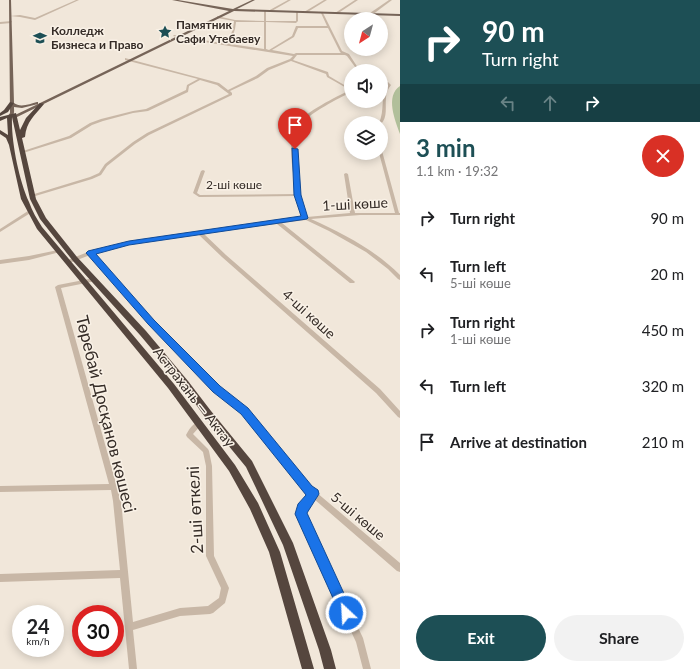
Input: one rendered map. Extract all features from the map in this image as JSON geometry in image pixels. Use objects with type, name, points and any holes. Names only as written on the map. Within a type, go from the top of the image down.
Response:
[{"type":"highway","points":[[0,114],[6,111],[12,103]]},
{"type":"highway","points":[[0,132],[8,137],[12,146],[22,148],[24,125],[40,104]]},
{"type":"highway","points":[[0,120],[12,116]]},
{"type":"highway","name":"Астрахань — Актау","points":[[12,116],[22,148],[32,196],[43,219],[84,282],[171,386],[232,468],[254,506],[274,552],[308,669]]},
{"type":"highway","name":"Астрахань — Актау","points":[[12,116],[12,146],[23,195],[39,228],[58,251],[94,280],[143,333],[248,464],[288,543],[325,650],[330,669]]},
{"type":"main road","points":[[10,0],[12,116],[40,104],[228,11],[241,10],[344,13]]},
{"type":"main road","points":[[173,0],[228,11]]},
{"type":"main road","points":[[176,36],[218,17],[248,0]]},
{"type":"main road","points":[[241,10],[254,0]]},
{"type":"main road","points":[[218,8],[234,8],[241,10]]},
{"type":"main road","points":[[218,8],[223,11],[222,13]]},
{"type":"main road","points":[[388,15],[400,15]]},
{"type":"main road","points":[[12,103],[19,107],[40,104]]},
{"type":"street","points":[[11,16],[35,19],[78,0]]},
{"type":"street","points":[[265,49],[265,21],[267,11],[290,0]]},
{"type":"street","points":[[305,12],[326,0]]},
{"type":"street","points":[[336,13],[357,0]]},
{"type":"street","points":[[374,12],[392,0]]},
{"type":"street","points":[[218,17],[235,21],[296,22],[297,12]]},
{"type":"street","points":[[322,13],[327,27],[341,52],[344,54]]},
{"type":"street","points":[[228,46],[235,21]]},
{"type":"street","points":[[0,23],[11,22]]},
{"type":"street","points":[[270,50],[293,36],[297,27],[327,27]]},
{"type":"street","points":[[176,36],[228,46],[265,49],[295,56]]},
{"type":"street","points":[[228,91],[256,78],[268,68],[291,60],[297,54],[344,54]]},
{"type":"street","points":[[32,196],[100,174],[106,164],[148,134],[231,94],[218,84],[128,60]]},
{"type":"street","points":[[291,60],[326,73],[328,76],[344,86]]},
{"type":"street","points":[[22,148],[70,137],[91,124],[102,120],[147,110],[187,91],[188,86],[199,80]]},
{"type":"street","points":[[344,94],[299,125],[295,134],[294,164],[298,195],[305,218],[338,233],[380,260],[400,278]]},
{"type":"street","points":[[383,160],[399,214]]},
{"type":"street","name":"2-ші көше","points":[[203,171],[195,193],[199,196],[298,195]]},
{"type":"street","points":[[346,174],[353,215]]},
{"type":"street","points":[[0,231],[30,212]]},
{"type":"street","name":"1-ші көше","points":[[71,260],[90,253],[129,243],[200,232],[305,218],[399,214]]},
{"type":"street","points":[[278,222],[352,282]]},
{"type":"street","name":"4-шi көше","points":[[200,232],[224,256],[378,391],[400,415]]},
{"type":"street","points":[[0,262],[58,251]]},
{"type":"street","name":"5-шi көше","points":[[90,253],[151,322],[216,389],[245,411],[308,489],[400,568]]},
{"type":"street","points":[[0,259],[8,261]]},
{"type":"street","points":[[84,282],[94,280]]},
{"type":"street","name":"Төребай Досқанов көшесі","points":[[84,282],[58,287],[117,501],[133,669]]},
{"type":"street","name":"2-ші өткелі","points":[[129,627],[180,612],[210,610],[222,600],[225,588],[210,556],[209,466],[206,452],[189,435],[191,431],[199,424]]},
{"type":"street","points":[[0,489],[113,488]]},
{"type":"street","points":[[314,494],[302,508],[300,514],[360,641],[367,669]]},
{"type":"street","points":[[0,578],[124,574]]},
{"type":"green space","points":[[400,86],[400,134],[392,108],[392,102],[395,90]]},
{"type":"place","name":"Памятник Сафи Утебаеву","points":[[165,32]]},
{"type":"place","name":"Колледж Бизнеса и Право","points":[[40,38]]},
{"type":"route","points":[[295,149],[294,164],[298,195],[305,218],[184,234],[129,243],[90,253],[151,322],[216,389],[245,411],[308,489],[314,494],[302,508],[300,514],[346,613]]}]
